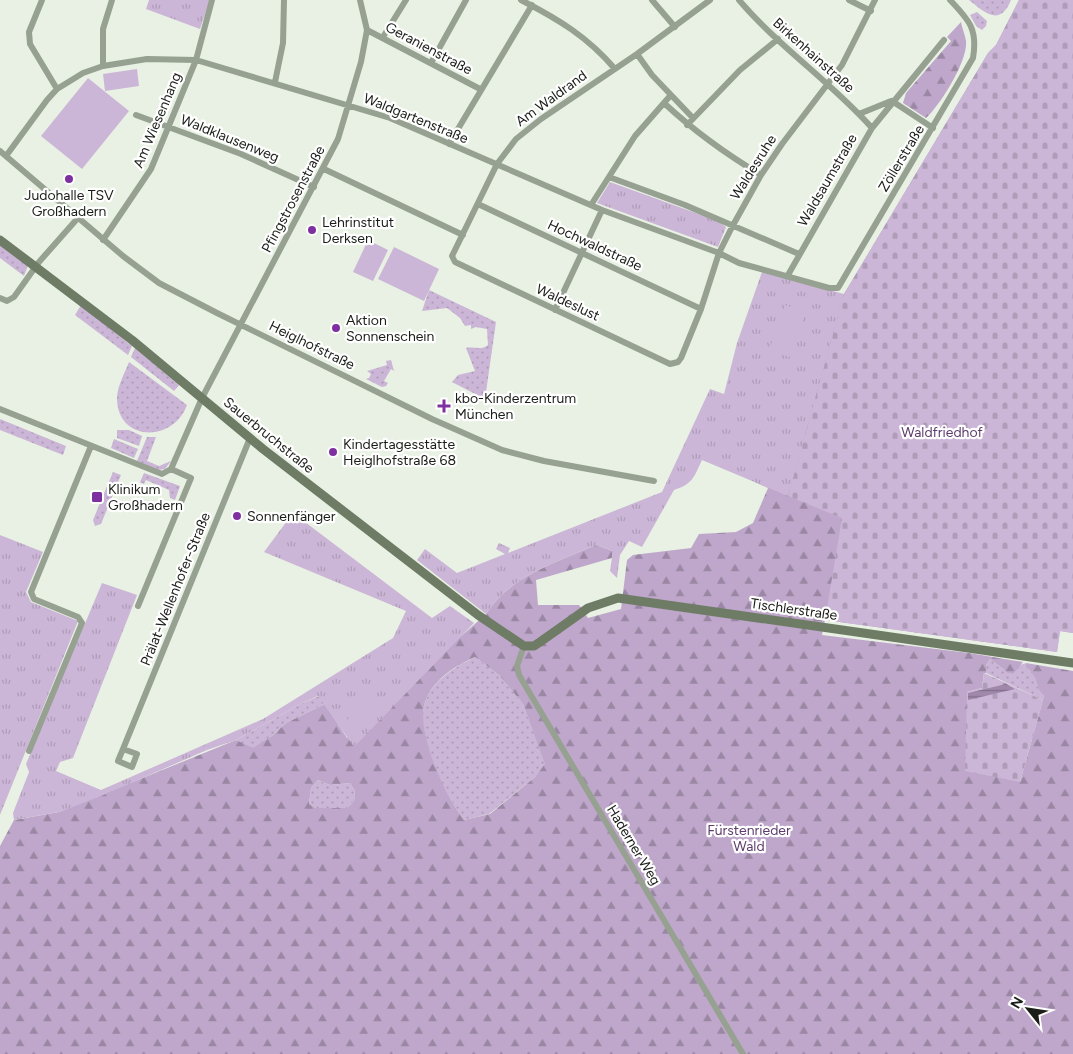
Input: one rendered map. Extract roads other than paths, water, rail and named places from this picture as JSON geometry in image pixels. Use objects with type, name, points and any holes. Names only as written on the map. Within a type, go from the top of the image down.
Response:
[{"type":"street","points":[[42,0],[28,32],[30,44],[57,89]]},
{"type":"street","points":[[103,66],[104,29],[112,0]]},
{"type":"street","name":"Am Wiesenhang","points":[[102,240],[151,169],[196,60],[212,0]]},
{"type":"street","points":[[274,82],[283,43],[284,0]]},
{"type":"street","name":"Pfingstrosenstraße","points":[[171,469],[202,398],[324,169],[338,139],[349,104],[367,30],[360,0]]},
{"type":"street","points":[[383,37],[406,0]]},
{"type":"street","points":[[431,63],[466,0]]},
{"type":"street","points":[[521,0],[586,39],[614,69]]},
{"type":"street","points":[[652,0],[675,27]]},
{"type":"street","name":"Am Waldrand","points":[[452,256],[497,164],[516,139],[540,119],[637,54],[710,0]]},
{"type":"street","name":"Birkenhainstraße","points":[[739,0],[872,128]]},
{"type":"street","points":[[849,0],[871,11]]},
{"type":"street","name":"Waldesruhe","points":[[678,362],[702,309],[720,253],[732,226],[761,175],[854,46],[875,0]]},
{"type":"street","name":"Zöllerstraße","points":[[838,288],[973,58],[975,37],[965,15],[950,0]]},
{"type":"street","points":[[449,144],[480,89],[532,5]]},
{"type":"street","name":"Geranienstraße","points":[[367,30],[480,89]]},
{"type":"street","points":[[687,125],[740,70],[778,39]]},
{"type":"street","name":"Waldsaumstraße","points":[[788,275],[872,128],[892,101],[944,40]]},
{"type":"street","points":[[637,54],[670,96],[693,118]]},
{"type":"street","name":"Waldgartenstraße","points":[[6,156],[57,89],[83,73],[103,66],[147,59],[196,60],[349,104],[390,118],[602,210],[756,268],[788,275],[829,288],[838,288]]},
{"type":"street","points":[[591,205],[635,136],[670,96]]},
{"type":"street","points":[[892,101],[933,128]]},
{"type":"street","name":"Waldsaumstraße","points":[[859,114],[892,101]]},
{"type":"street","points":[[664,103],[687,125],[761,175]]},
{"type":"street","name":"Waldklausenweg","points":[[136,115],[241,154],[314,187]]},
{"type":"street","name":"Heiglhofstraße","points":[[0,151],[102,240],[160,283],[241,325],[432,419],[502,450],[544,461],[654,481]]},
{"type":"street","points":[[324,169],[463,235]]},
{"type":"street","points":[[609,177],[685,205],[799,254]]},
{"type":"street","name":"Hochwaldstraße","points":[[478,204],[702,309]]},
{"type":"street","points":[[556,310],[602,210]]},
{"type":"street","points":[[0,298],[7,301],[11,300],[35,267],[77,219]]},
{"type":"street","name":"Sauerbruchstraße","points":[[0,240],[132,340],[250,438],[471,610],[524,646]]},
{"type":"street","name":"Waldeslust","points":[[452,256],[455,262],[670,364],[678,362]]},
{"type":"street","points":[[0,409],[162,474],[171,469],[191,478],[138,606]]},
{"type":"street","name":"Prälat-Wellenhofer-Straße","points":[[123,748],[250,438]]},
{"type":"street","points":[[29,751],[82,623],[78,617],[34,599],[31,592],[90,446]]},
{"type":"street","name":"Tischlerstraße","points":[[524,646],[540,642],[588,608],[618,598],[1073,662]]},
{"type":"street","name":"Haderner Weg","points":[[524,646],[517,666],[519,675],[743,1054]]},
{"type":"place","name":"Judohalle TSV Großhadern","points":[[69,179]]},
{"type":"place","name":"Lehrinstitut Derksen","points":[[312,230]]},
{"type":"place","name":"Aktion Sonnenschein","points":[[336,328]]},
{"type":"place","name":"kbo-Kinderzentrum München","points":[[444,406]]},
{"type":"place","name":"Kindertagesstätte Heiglhofstraße 68","points":[[333,452]]},
{"type":"place","name":"Klinikum Großhadern","points":[[97,497]]},
{"type":"place","name":"Sonnenfänger","points":[[237,516]]},
{"type":"park label","name":"Waldfriedhof","points":[[942,432]]},
{"type":"park label","name":"Fürstenrieder Wald","points":[[749,838]]}]
